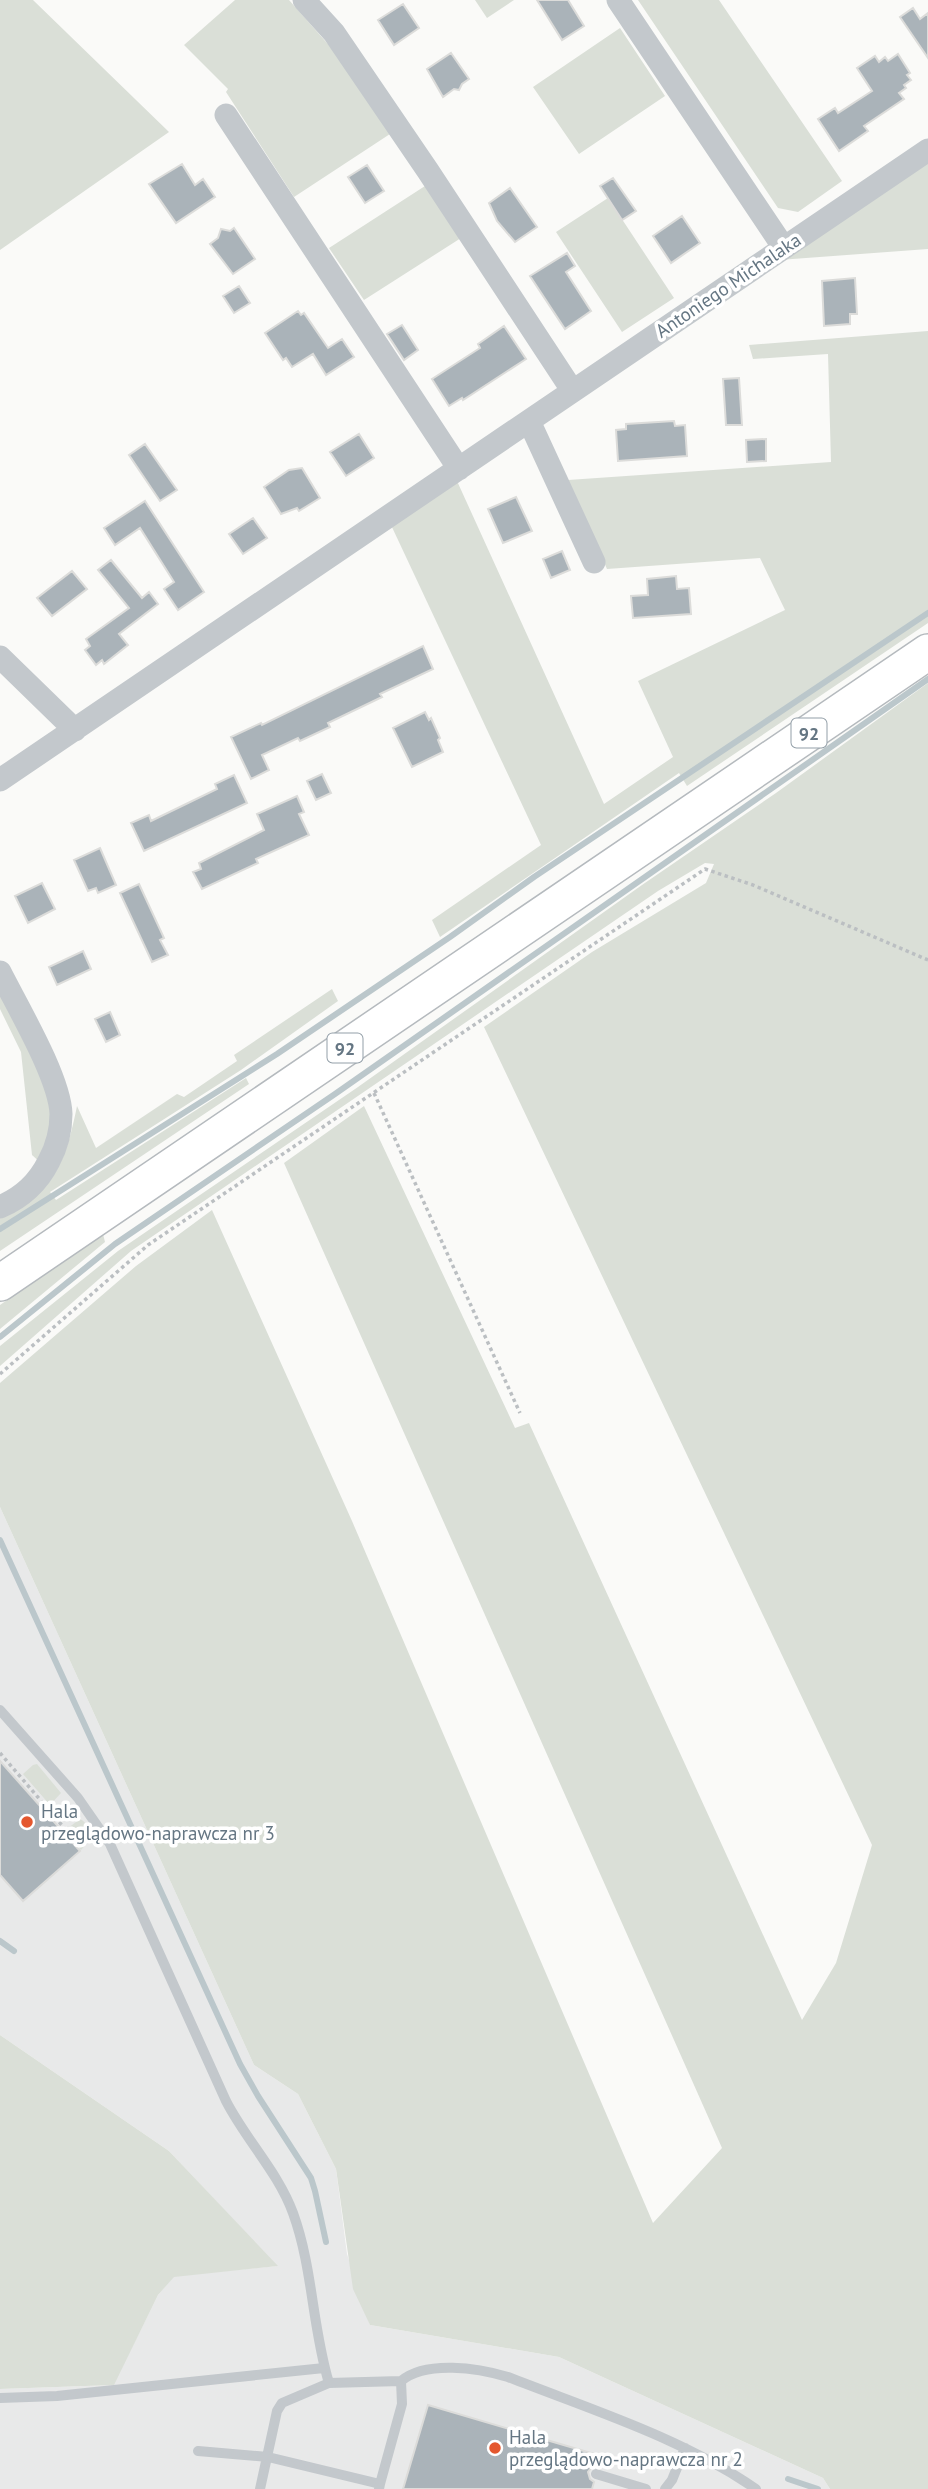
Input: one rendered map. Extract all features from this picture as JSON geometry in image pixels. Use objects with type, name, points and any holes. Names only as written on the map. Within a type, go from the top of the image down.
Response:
[{"type":"main road","name":"92","points":[[0,1283],[928,652]]},
{"type":"street","points":[[304,0],[334,33],[428,170],[572,390]]},
{"type":"street","points":[[618,0],[784,248]]},
{"type":"street","points":[[226,115],[459,469]]},
{"type":"street","name":"Antoniego Michalaka","points":[[0,780],[928,150]]},
{"type":"street","points":[[529,421],[594,562]]},
{"type":"street","points":[[0,657],[75,730]]},
{"type":"street","points":[[0,972],[51,1074],[61,1113],[57,1145],[41,1177],[18,1199],[0,1207]]},
{"type":"lane","points":[[0,1710],[78,1798],[110,1844],[226,2101],[236,2121],[285,2194],[304,2250],[324,2368],[329,2383]]},
{"type":"lane","points":[[0,2398],[57,2396],[324,2368]]},
{"type":"lane","points":[[260,2489],[277,2411],[282,2403],[329,2383],[401,2381],[419,2370],[464,2368],[492,2372],[685,2448],[723,2467],[756,2489]]},
{"type":"lane","points":[[198,2451],[268,2457],[380,2487],[402,2404],[401,2381]]},
{"type":"lane","points":[[665,2489],[672,2480],[685,2448]]},
{"type":"lane","points":[[596,2474],[646,2489]]},
{"type":"path","points":[[0,1374],[148,1245],[705,869],[753,885],[928,960]]},
{"type":"path","points":[[374,1093],[520,1413]]},
{"type":"path","points":[[0,1753],[66,1830]]},
{"type":"shaded area","points":[[0,0],[33,0],[169,132],[0,250]]},
{"type":"shaded area","points":[[235,0],[289,0],[342,60],[390,134],[294,197],[226,92],[228,89],[184,45]]},
{"type":"shaded area","points":[[475,0],[514,0],[487,18]]},
{"type":"shaded area","points":[[638,0],[719,0],[842,181],[798,212],[778,208]]},
{"type":"shaded area","points":[[620,28],[665,96],[579,154],[533,87]]},
{"type":"shaded area","points":[[928,159],[928,249],[779,260]]},
{"type":"shaded area","points":[[425,186],[461,238],[364,300],[329,248]]},
{"type":"shaded area","points":[[608,198],[674,298],[622,332],[556,232]]},
{"type":"shaded area","points":[[928,331],[928,623],[687,786],[679,773],[440,937],[432,920],[541,845],[391,525],[457,481],[604,804],[673,757],[638,681],[785,610],[760,558],[607,569],[568,480],[831,462],[828,354],[753,359],[749,345]]},
{"type":"shaded area","points":[[928,683],[928,2489],[830,2489],[823,2478],[559,2357],[370,2325],[353,2289],[336,2169],[298,2094],[254,2065],[0,1507],[0,1383],[136,1266],[212,1210],[352,1521],[653,2223],[722,2148],[284,1163],[364,1106],[515,1428],[529,1423],[802,2020],[836,1963],[872,1845],[484,1027],[592,952],[706,883],[714,864],[705,863],[658,891],[131,1251],[0,1366],[0,1346],[118,1251],[358,1087]]},
{"type":"shaded area","points":[[0,985],[32,1054],[52,1110],[53,1123],[43,1165],[32,1155],[21,1052],[0,1009]]},
{"type":"shaded area","points":[[332,989],[338,1001],[241,1070],[50,1192],[56,1200],[246,1078],[249,1084],[0,1251],[0,1216],[29,1201],[49,1182],[67,1145],[77,1106],[96,1148],[177,1094],[184,1097],[237,1061],[234,1055]]},
{"type":"shaded area","points":[[103,1234],[105,1242],[0,1329],[0,1305]]},
{"type":"shaded area","points":[[0,1507],[254,2065],[298,2094],[336,2169],[347,2254],[370,2325],[559,2357],[823,2478],[830,2489],[0,2489],[0,2389],[113,2385],[158,2295],[174,2276],[277,2266],[169,2151],[0,2035]]},
{"type":"shaded area","points":[[37,1764],[61,1793],[50,1805],[23,1774]]},
{"type":"shaded area","points":[[80,1819],[87,1826],[89,1834],[81,1850],[64,1831]]},
{"type":"shaded area","points":[[0,2035],[169,2151],[278,2266],[174,2277],[158,2295],[114,2385],[0,2389]]},
{"type":"building","points":[[537,0],[568,0],[584,26],[562,40]]},
{"type":"building","points":[[403,4],[419,28],[394,45],[378,20]]},
{"type":"building","points":[[913,8],[920,19],[928,13],[928,58],[900,17]]},
{"type":"building","points":[[451,53],[469,79],[459,90],[454,89],[443,97],[427,69]]},
{"type":"building","points":[[898,54],[910,73],[907,75],[911,80],[899,93],[904,99],[864,126],[868,131],[839,151],[818,119],[835,108],[838,113],[872,91],[857,68],[875,56],[879,62],[885,57],[888,61]]},
{"type":"building","points":[[182,164],[195,185],[203,179],[215,197],[176,223],[149,184]]},
{"type":"building","points":[[367,165],[384,191],[365,203],[348,177]]},
{"type":"building","points":[[613,178],[636,211],[622,220],[600,186]]},
{"type":"building","points":[[510,188],[537,227],[515,242],[497,221],[489,203]]},
{"type":"building","points":[[682,216],[700,243],[671,263],[653,236]]},
{"type":"building","points":[[234,228],[255,259],[233,274],[210,244],[218,238],[221,229],[230,231]]},
{"type":"building","points":[[567,253],[575,266],[566,272],[591,311],[565,329],[530,276]]},
{"type":"building","points":[[855,278],[857,314],[850,314],[850,324],[824,326],[822,281]]},
{"type":"building","points":[[239,286],[250,303],[234,313],[223,296]]},
{"type":"building","points":[[298,311],[301,315],[304,313],[328,348],[342,339],[354,357],[326,375],[313,354],[292,367],[286,358],[283,360],[265,333]]},
{"type":"building","points":[[402,325],[418,350],[404,360],[387,334]]},
{"type":"building","points":[[504,326],[526,359],[463,400],[462,398],[449,406],[432,379],[480,348],[478,344]]},
{"type":"building","points":[[739,378],[742,425],[726,425],[723,379]]},
{"type":"building","points":[[674,421],[675,426],[685,425],[687,456],[618,461],[616,430],[626,429],[626,424]]},
{"type":"building","points":[[359,434],[374,458],[346,476],[330,452]]},
{"type":"building","points":[[766,439],[766,461],[747,462],[746,440]]},
{"type":"building","points":[[145,444],[177,490],[160,501],[129,455]]},
{"type":"building","points":[[302,468],[320,498],[299,511],[297,508],[281,514],[264,487],[289,470]]},
{"type":"building","points":[[516,497],[532,531],[503,543],[488,509]]},
{"type":"building","points":[[145,501],[204,592],[178,610],[164,589],[174,582],[140,528],[115,545],[104,528]]},
{"type":"building","points":[[253,518],[267,538],[243,554],[229,534]]},
{"type":"building","points":[[562,551],[570,570],[551,578],[543,559]]},
{"type":"building","points":[[111,560],[142,598],[149,592],[158,604],[119,634],[128,645],[104,664],[102,660],[96,665],[85,650],[90,646],[86,639],[129,608],[98,570]]},
{"type":"building","points":[[72,571],[87,589],[52,616],[37,598]]},
{"type":"building","points":[[676,576],[677,589],[689,588],[691,614],[633,618],[631,596],[648,595],[647,579]]},
{"type":"building","points":[[423,646],[433,669],[328,723],[330,727],[262,755],[269,770],[251,779],[231,737],[261,723],[262,725]]},
{"type":"building","points":[[425,712],[429,720],[431,718],[440,738],[438,740],[443,752],[412,767],[393,728]]},
{"type":"building","points":[[322,774],[331,793],[316,800],[307,781]]},
{"type":"building","points":[[234,775],[247,803],[144,851],[131,823],[149,815],[151,821],[217,789],[215,784]]},
{"type":"building","points":[[297,796],[304,812],[299,814],[309,835],[256,859],[258,863],[202,889],[193,872],[201,869],[199,863],[264,830],[257,814]]},
{"type":"building","points":[[100,848],[116,885],[98,893],[96,888],[88,891],[74,860]]},
{"type":"building","points":[[42,883],[55,909],[28,923],[15,896]]},
{"type":"building","points":[[139,884],[164,938],[160,940],[168,955],[152,962],[120,893]]},
{"type":"building","points":[[83,951],[91,969],[57,985],[49,967]]},
{"type":"building","points":[[110,1012],[120,1035],[106,1042],[95,1019]]},
{"type":"building","name":"Hala przeglądowo-naprawcza nr 3","points":[[0,1761],[80,1851],[23,1901],[0,1875]]},
{"type":"building","name":"Hala przeglądowo-naprawcza nr 2","points":[[428,2405],[601,2456],[598,2466],[588,2472],[594,2482],[592,2489],[403,2489]]},
{"type":"waterway","points":[[0,1229],[277,1054],[534,877],[928,613]]},
{"type":"waterway","points":[[0,1337],[115,1244],[335,1094],[928,679]]},
{"type":"waterway","points":[[0,1540],[240,2064],[311,2178],[326,2242]]},
{"type":"waterway","points":[[0,1941],[14,1951]]},
{"type":"waterway","points":[[788,2479],[818,2489]]},
{"type":"place","name":"Hala przeglądowo-naprawcza nr 3","points":[[27,1822]]},
{"type":"place","name":"Hala przeglądowo-naprawcza nr 2","points":[[495,2448]]}]
